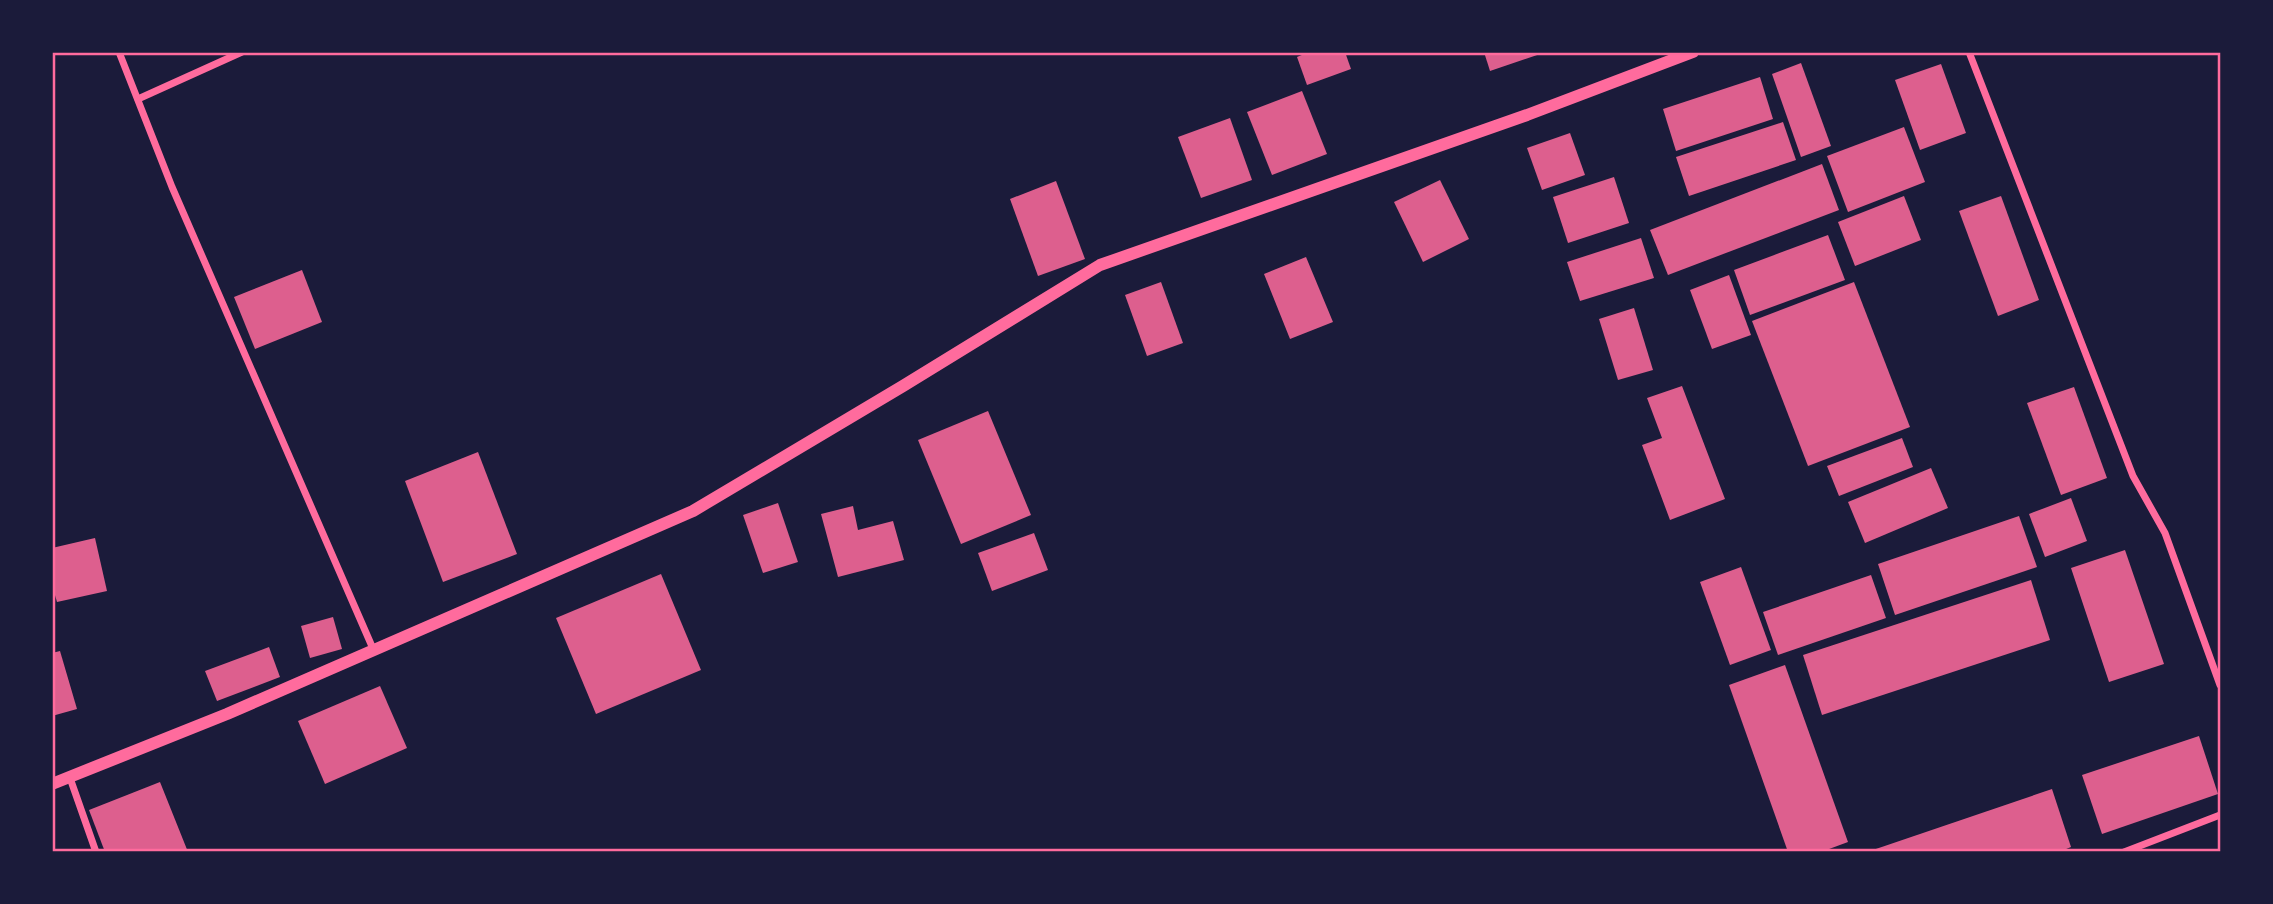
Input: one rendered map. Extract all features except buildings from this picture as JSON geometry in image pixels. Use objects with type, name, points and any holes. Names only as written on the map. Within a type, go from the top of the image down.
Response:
[{"type":"street","points":[[119,52],[172,187],[374,652]]},
{"type":"street","points":[[138,99],[242,52]]},
{"type":"street","points":[[52,784],[374,652],[693,510],[1100,265],[1527,115],[1693,52]]},
{"type":"street","points":[[1969,52],[2133,476],[2165,533],[2221,685]]},
{"type":"street","points":[[70,778],[96,852]]},
{"type":"street","points":[[2123,852],[2221,815]]}]
